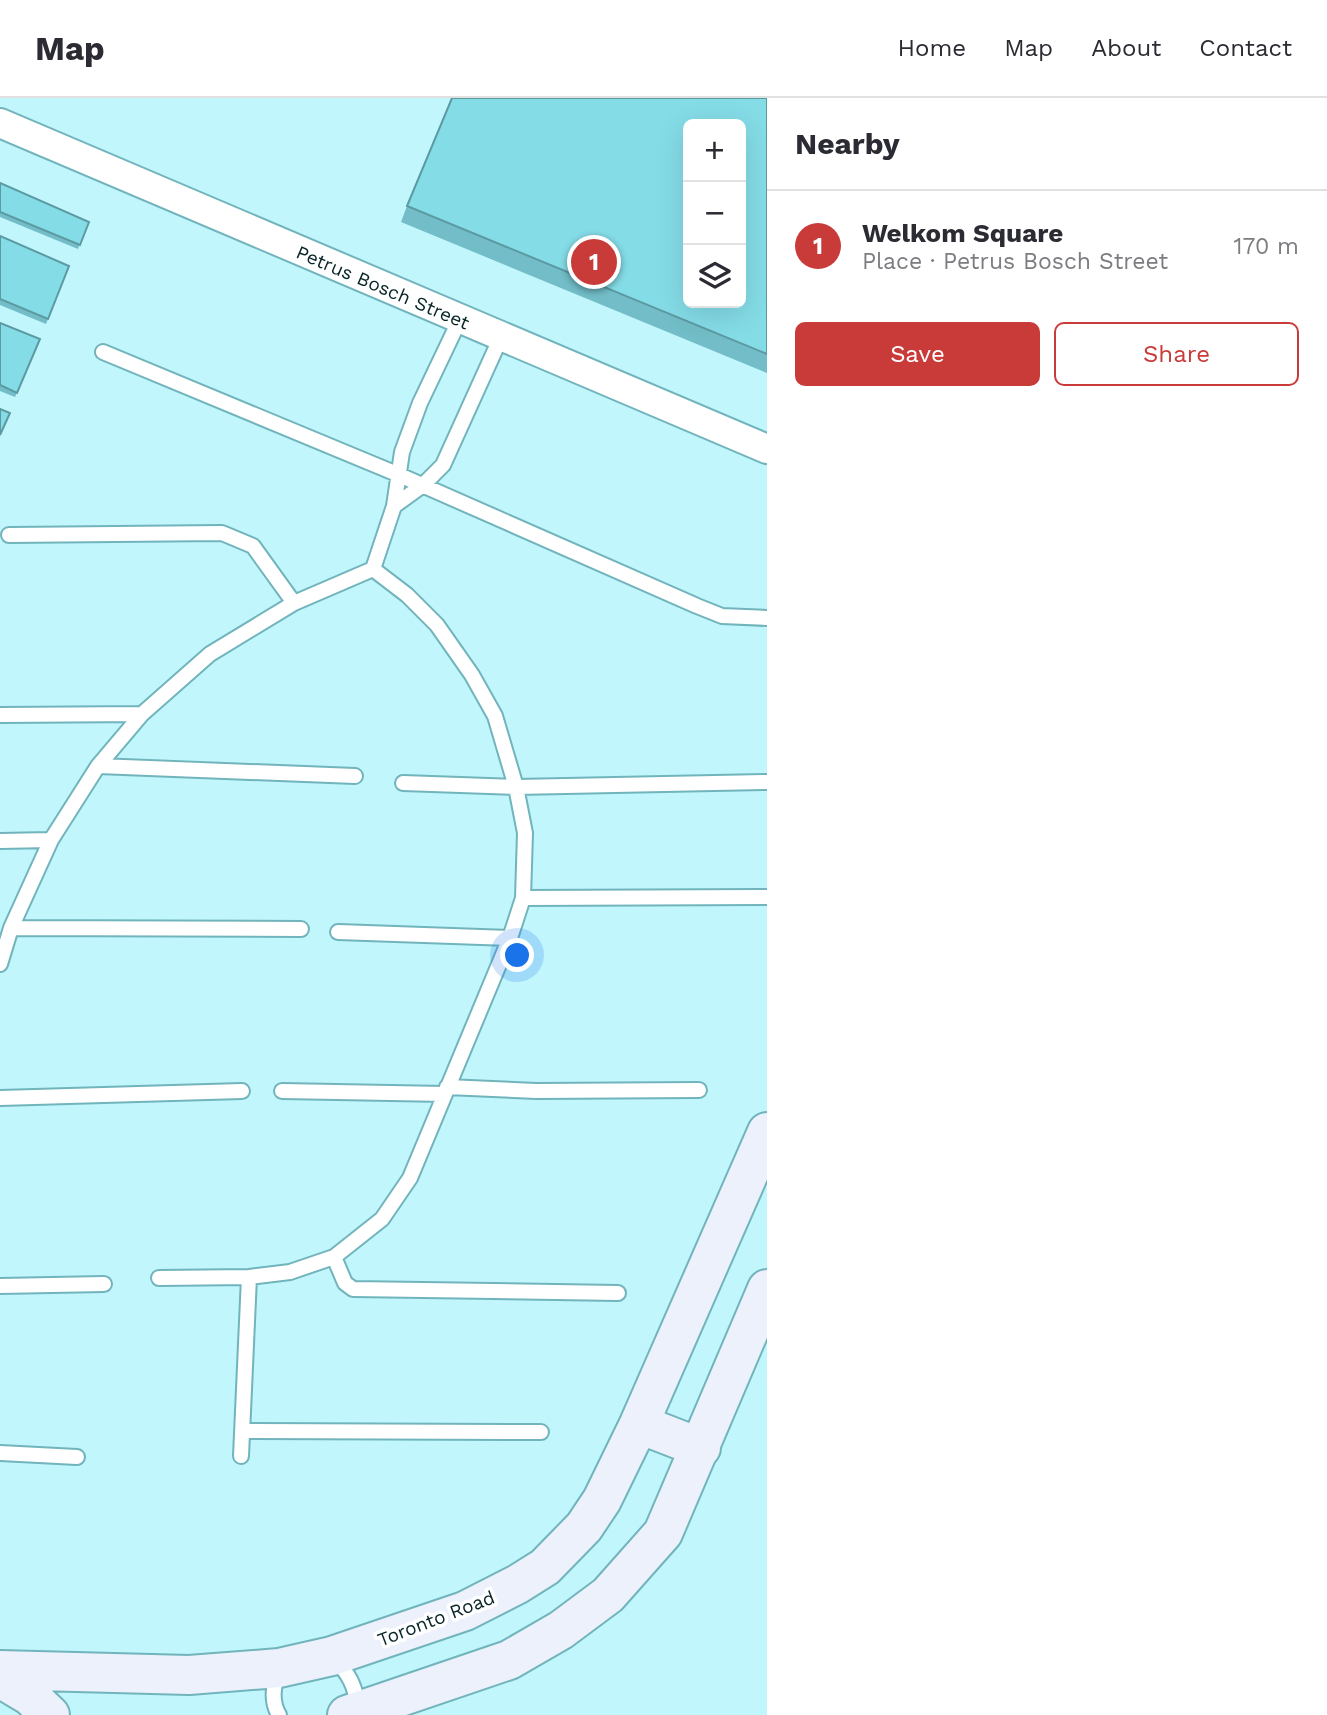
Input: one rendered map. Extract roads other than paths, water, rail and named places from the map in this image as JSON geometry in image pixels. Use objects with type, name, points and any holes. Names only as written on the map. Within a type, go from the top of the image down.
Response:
[{"type":"street","name":"Petrus Bosch Street","points":[[0,123],[767,449]]},
{"type":"street","name":"Toronto Road","points":[[0,1670],[189,1675],[279,1668],[332,1656],[465,1611],[545,1567],[584,1527],[602,1500],[639,1424],[767,1132]]},
{"type":"street","points":[[352,1713],[509,1660],[561,1630],[608,1595],[663,1533],[767,1289]]},
{"type":"street","points":[[639,1424],[701,1448]]},
{"type":"street","points":[[0,1678],[20,1688],[50,1715]]},
{"type":"lane","points":[[0,964],[11,928],[51,841],[98,766],[142,714],[210,654],[295,603],[373,569],[394,506],[402,452],[420,403],[460,319]]},
{"type":"lane","points":[[394,506],[423,485],[443,465],[501,337]]},
{"type":"lane","points":[[103,352],[423,485],[697,606],[722,616],[767,618]]},
{"type":"lane","points":[[9,535],[222,533],[253,546],[295,603]]},
{"type":"lane","points":[[159,1278],[249,1277],[290,1272],[334,1256],[382,1219],[410,1178],[510,938],[523,898],[525,833],[516,787],[495,716],[472,675],[437,625],[407,595],[373,569]]},
{"type":"lane","points":[[0,715],[142,714]]},
{"type":"lane","points":[[98,766],[355,776]]},
{"type":"lane","points":[[403,783],[516,787],[767,782]]},
{"type":"lane","points":[[0,841],[51,841]]},
{"type":"lane","points":[[523,898],[767,897]]},
{"type":"lane","points":[[11,928],[301,929]]},
{"type":"lane","points":[[338,932],[510,938]]},
{"type":"lane","points":[[282,1091],[699,1090]]},
{"type":"lane","points":[[0,1098],[242,1091]]},
{"type":"lane","points":[[334,1256],[345,1283],[353,1289],[618,1293]]},
{"type":"lane","points":[[242,1457],[249,1277]]},
{"type":"lane","points":[[0,1286],[104,1284]]},
{"type":"lane","points":[[243,1431],[541,1432]]},
{"type":"lane","points":[[0,1453],[77,1457]]},
{"type":"lane","points":[[332,1656],[348,1672],[354,1683],[352,1713]]},
{"type":"lane","points":[[279,1668],[274,1685],[274,1702],[279,1715]]},
{"type":"place","name":"Welkom Square","points":[[594,262]]}]
